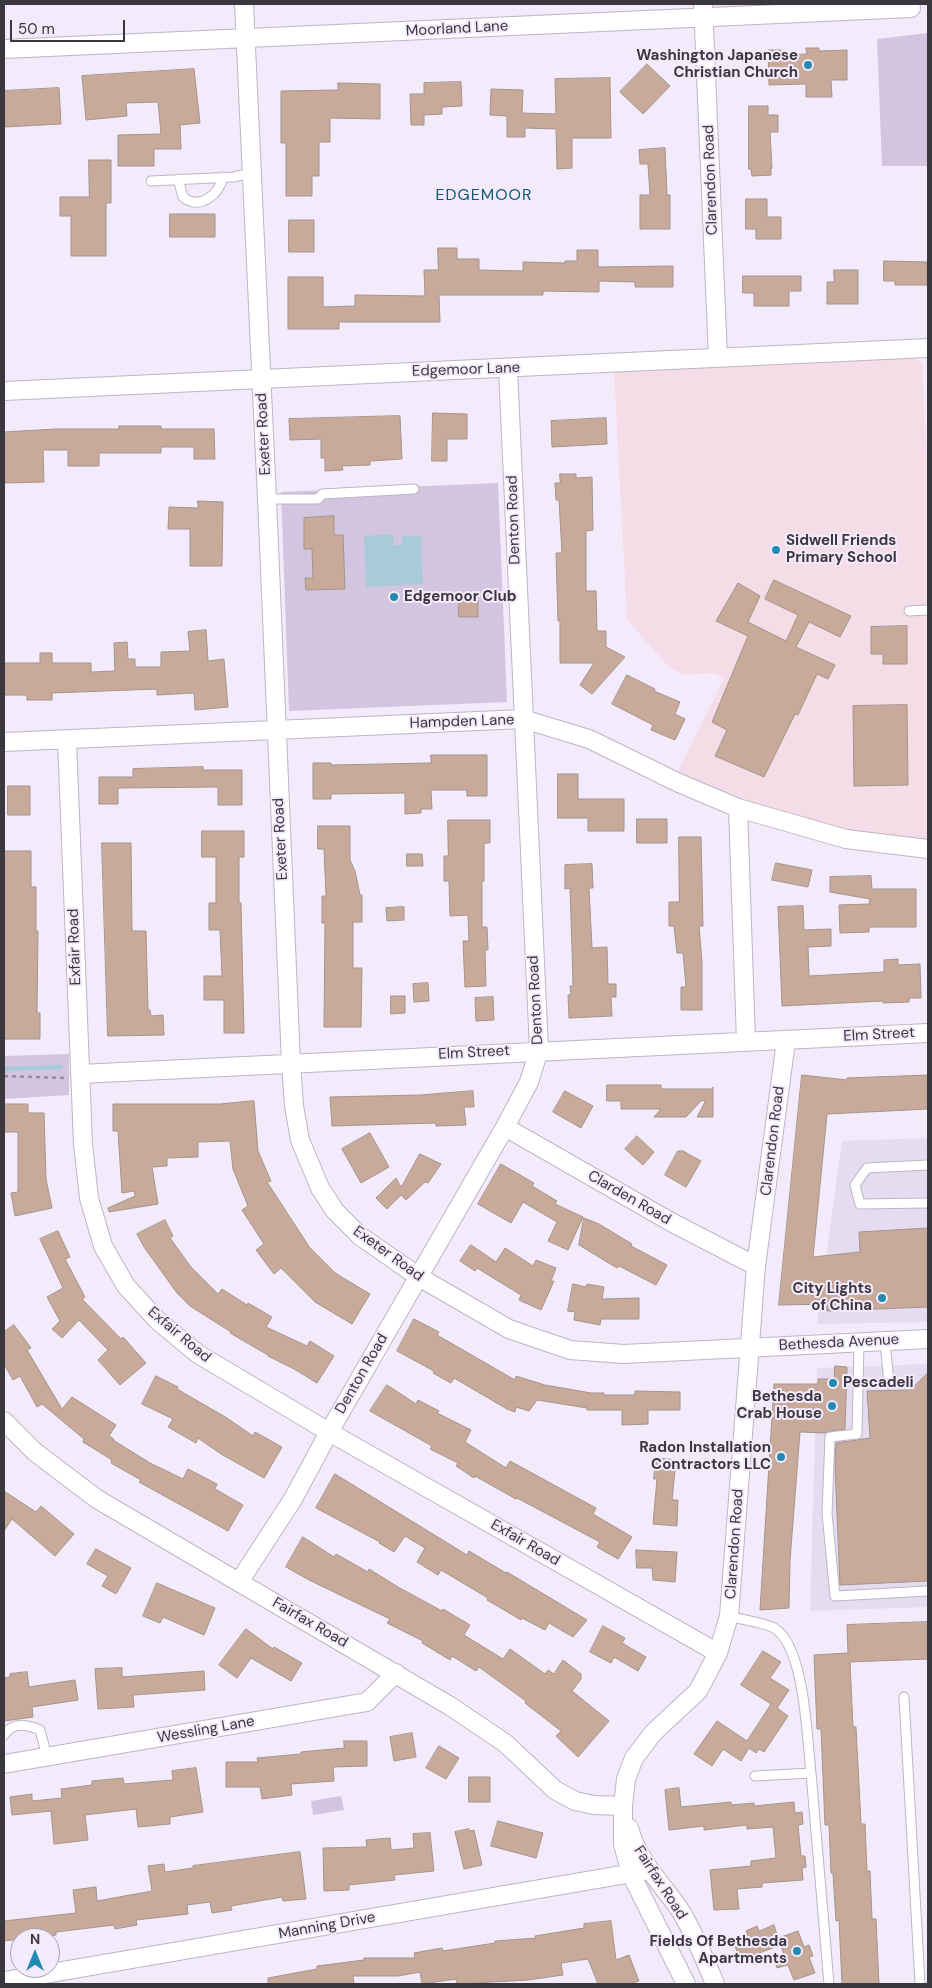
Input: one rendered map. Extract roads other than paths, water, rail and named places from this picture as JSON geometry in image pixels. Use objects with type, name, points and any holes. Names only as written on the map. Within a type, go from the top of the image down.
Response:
[{"type":"street","name":"Exeter Road","points":[[244,4],[291,1062],[294,1106],[300,1140],[320,1188],[335,1211],[360,1236],[419,1277],[509,1329],[570,1350],[624,1354],[749,1348]]},
{"type":"street","name":"Moorland Lane","points":[[4,49],[245,39],[703,10],[911,8]]},
{"type":"street","name":"Clarendon Road","points":[[703,10],[718,357]]},
{"type":"street","name":"Edgemoor Lane","points":[[4,390],[928,348]]},
{"type":"street","name":"Denton Road","points":[[239,1582],[292,1499],[504,1127],[529,1082],[539,1050],[508,368]]},
{"type":"street","name":"Hampden Lane","points":[[4,742],[523,719],[588,739],[679,783],[738,808],[846,839],[928,849]]},
{"type":"street","name":"Exfair Road","points":[[67,740],[84,1144],[90,1198],[103,1246],[126,1286],[157,1320],[198,1354],[329,1432],[718,1653]]},
{"type":"street","points":[[738,808],[746,1041]]},
{"type":"street","name":"Elm Street","points":[[80,1074],[539,1050],[786,1041],[928,1033]]},
{"type":"street","name":"Clarendon Road","points":[[622,1806],[626,1779],[634,1758],[653,1734],[698,1691],[718,1653],[729,1616],[756,1266],[786,1041]]},
{"type":"street","name":"Clarden Road","points":[[504,1127],[671,1222],[756,1266]]},
{"type":"street","name":"Bethesda Avenue","points":[[749,1348],[928,1339]]},
{"type":"street","name":"Fairfax Road","points":[[4,1421],[35,1452],[97,1499],[450,1706],[504,1744],[555,1790],[575,1801],[594,1806],[622,1806]]},
{"type":"street","name":"Wessling Lane","points":[[4,1764],[367,1702],[396,1673]]},
{"type":"street","name":"Fairfax Road","points":[[622,1806],[632,1841],[650,1870],[679,1909],[715,1984]]},
{"type":"street","name":"Fairfax Road","points":[[622,1806],[623,1844],[631,1874],[686,1984]]},
{"type":"street","name":"Manning Drive","points":[[4,1981],[650,1870]]},
{"type":"lane","points":[[152,181],[223,177],[252,173]]},
{"type":"lane","points":[[178,179],[183,196],[194,202],[201,202],[212,197],[223,177]]},
{"type":"lane","points":[[267,500],[318,499],[322,494],[414,489]]},
{"type":"lane","points":[[909,611],[928,610]]},
{"type":"lane","points":[[928,1165],[867,1168],[855,1184],[860,1204],[928,1203]]},
{"type":"lane","points":[[885,1341],[889,1384]]},
{"type":"lane","points":[[859,1342],[857,1434],[830,1437],[827,1512],[835,1596],[928,1591]]},
{"type":"lane","points":[[729,1616],[774,1628],[790,1645],[800,1678],[811,1773],[829,1984]]},
{"type":"lane","points":[[904,1697],[920,1984]]},
{"type":"lane","points":[[4,1735],[8,1729],[26,1724],[40,1730],[48,1757]]},
{"type":"lane","points":[[755,1776],[811,1773]]},
{"type":"water","points":[[393,534],[394,545],[402,545],[402,536],[421,536],[423,584],[366,587],[364,536]]},
{"type":"waterway","points":[[4,1069],[60,1067]]},
{"type":"place","name":"Washington Japanese Christian Church","points":[[808,65]]},
{"type":"place","name":"Sidwell Friends Primary School","points":[[776,550]]},
{"type":"place","name":"Edgemoor Club","points":[[394,597]]},
{"type":"place","name":"City Lights of China","points":[[882,1298]]},
{"type":"place","name":"Pescadeli","points":[[833,1383]]},
{"type":"place","name":"Bethesda Crab House","points":[[832,1406]]},
{"type":"place","name":"Radon Installation Contractors LLC","points":[[781,1457]]},
{"type":"place","name":"Fields Of Bethesda Apartments","points":[[797,1951]]},
{"type":"district","name":"EDGEMOOR","points":[[484,196]]}]
